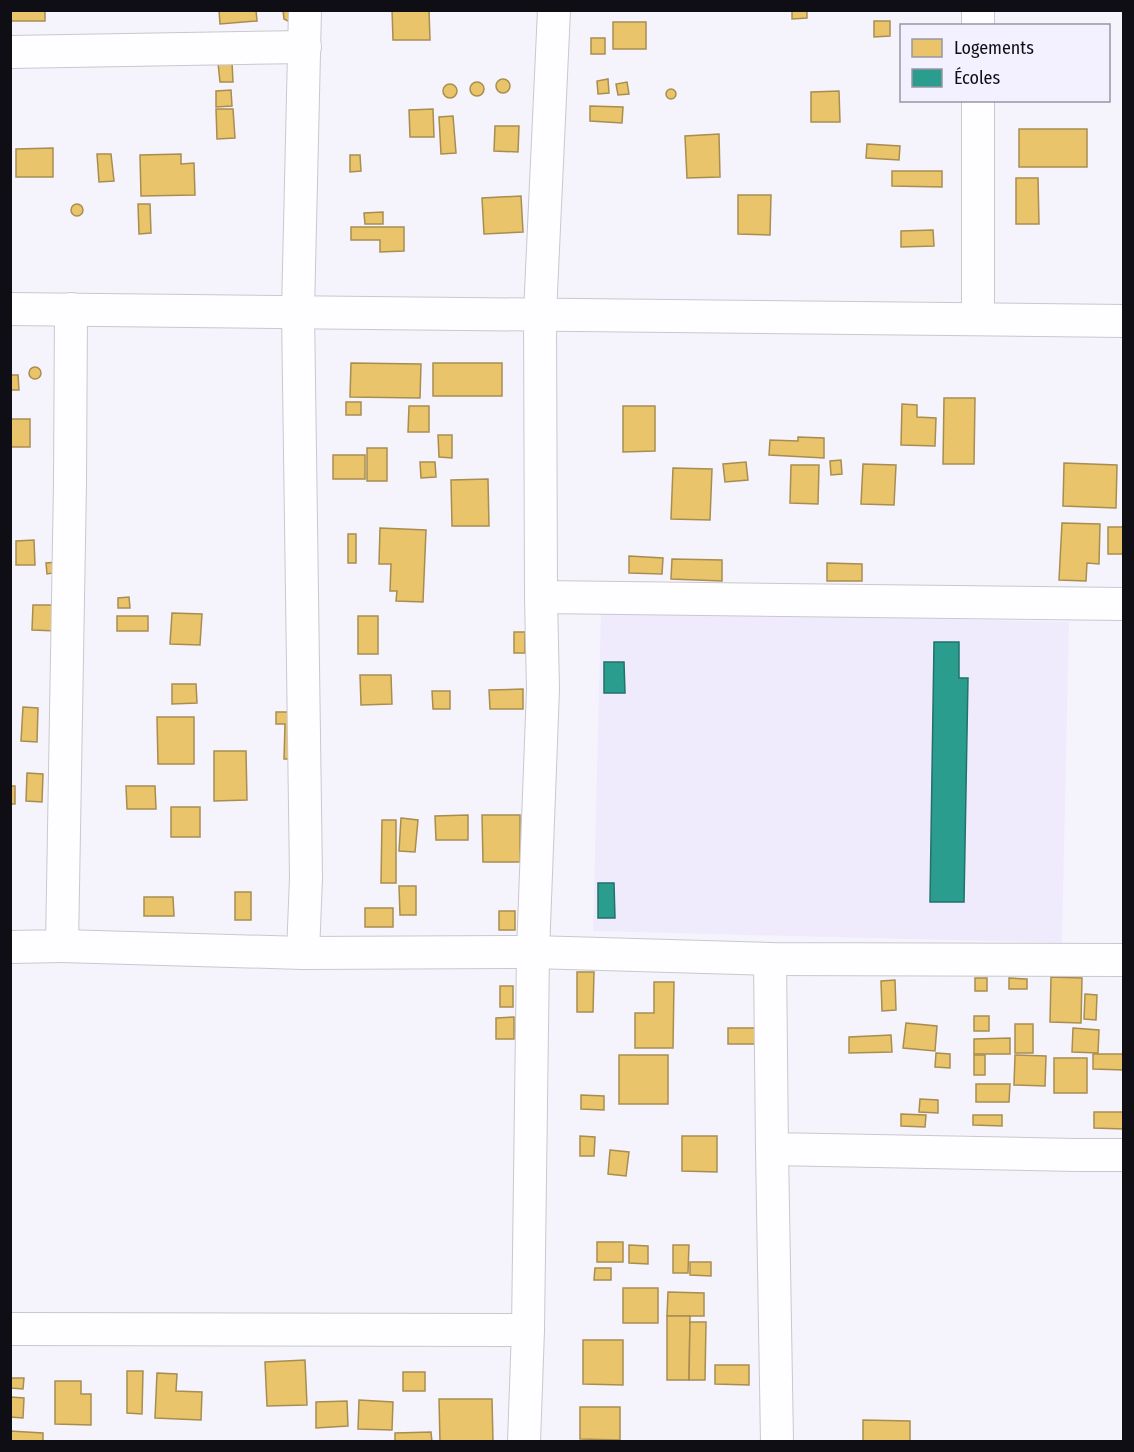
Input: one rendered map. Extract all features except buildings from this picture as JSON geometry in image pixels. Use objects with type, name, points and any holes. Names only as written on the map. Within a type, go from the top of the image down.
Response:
[{"type":"street","points":[[303,953],[306,878],[298,311],[305,10]]},
{"type":"street","points":[[524,1442],[528,1330],[533,952],[543,688],[540,314],[554,10]]},
{"type":"street","points":[[10,52],[305,47]]},
{"type":"street","points":[[978,102],[978,319]]},
{"type":"street","points":[[10,309],[1124,321]]},
{"type":"street","points":[[62,946],[71,309]]},
{"type":"street","points":[[541,597],[1124,604]]},
{"type":"street","points":[[10,947],[62,946],[303,953],[533,952],[770,959],[1124,960]]},
{"type":"street","points":[[770,959],[777,1442]]},
{"type":"street","points":[[772,1149],[1124,1155]]},
{"type":"street","points":[[10,1329],[528,1330]]},
{"type":"shaded area","points":[[601,610],[1069,622],[1062,943],[593,931]]}]
